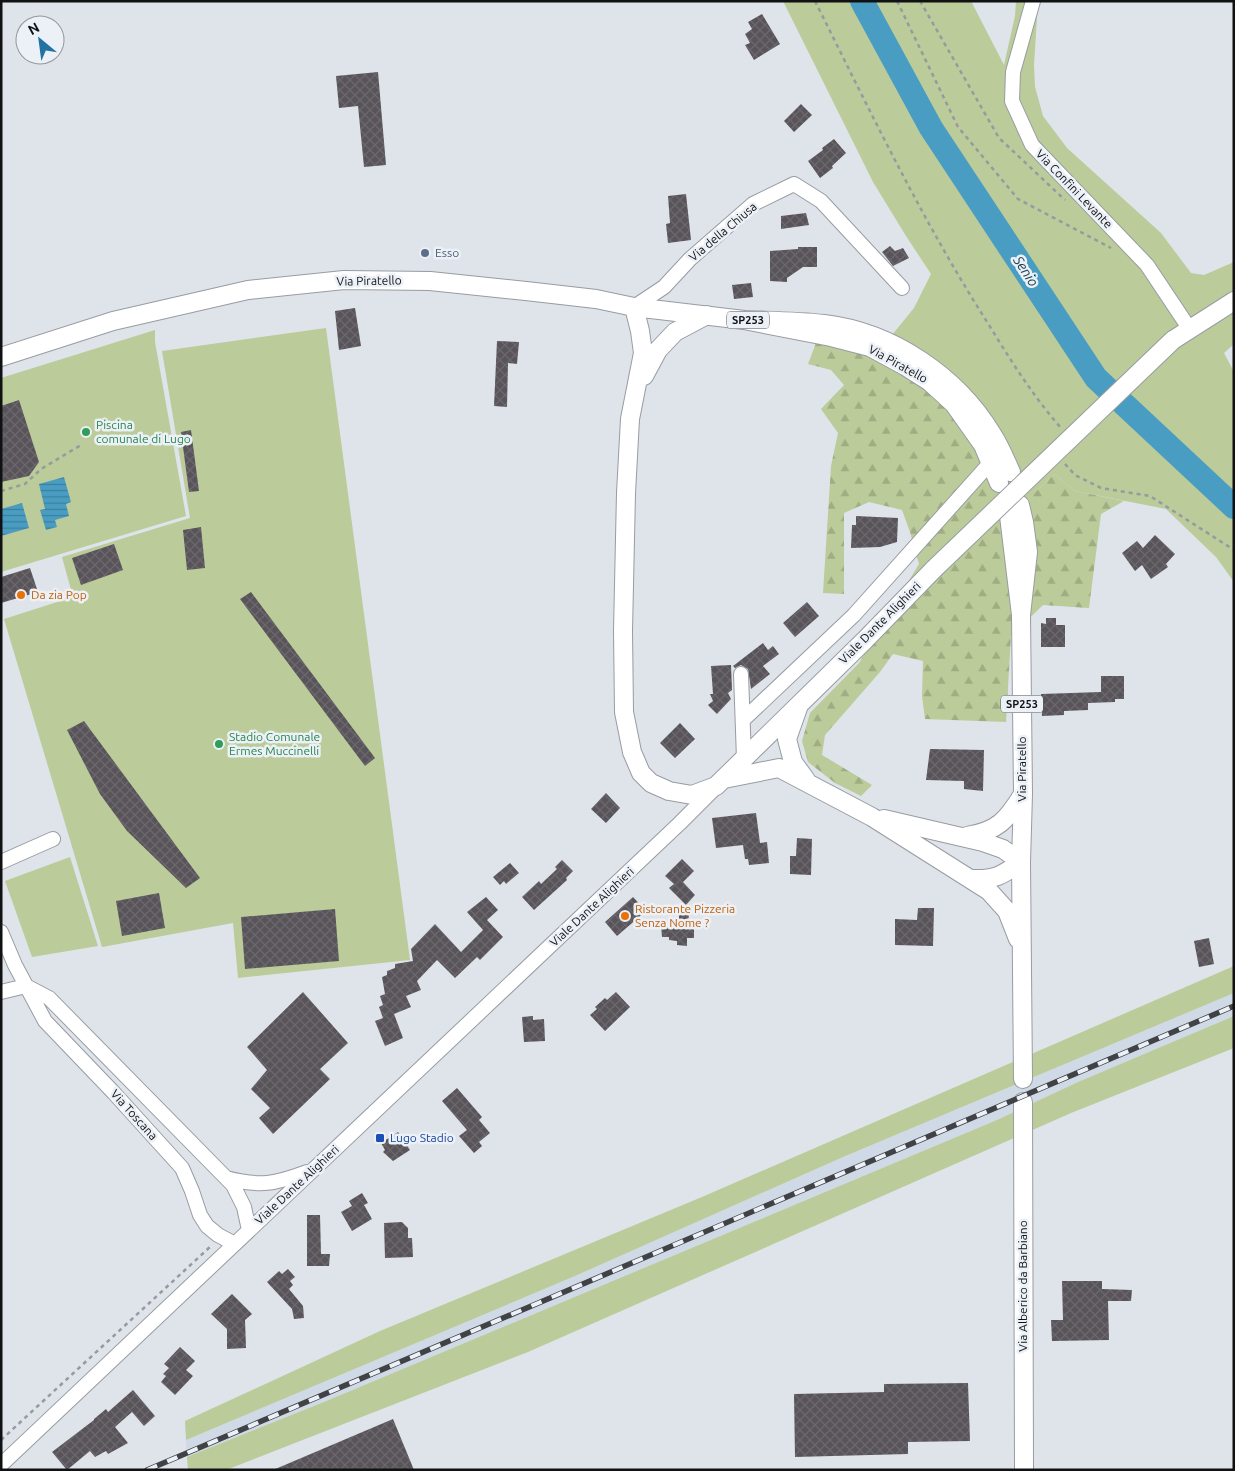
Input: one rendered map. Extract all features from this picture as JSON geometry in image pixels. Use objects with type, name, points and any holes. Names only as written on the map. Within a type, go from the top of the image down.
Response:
[{"type":"main road","name":"Via Piratello","points":[[1,357],[113,321],[248,290],[344,280],[430,281],[596,299],[634,307],[744,320],[832,337],[870,347],[930,382],[954,404],[974,431],[991,462],[1005,478],[992,434],[956,388],[924,363],[898,348],[865,334],[826,324],[744,320]]},
{"type":"main road","name":"Viale Dante Alighieri","points":[[719,783],[934,569],[1173,340],[1189,328],[1234,302]]},
{"type":"main road","points":[[634,307],[643,353],[630,418],[626,493],[623,631],[624,712],[632,752],[642,773],[651,783],[669,791],[692,795],[719,783],[779,768],[872,816],[989,890],[1007,912],[1022,951]]},
{"type":"main road","points":[[637,389],[658,350],[675,332],[707,315]]},
{"type":"main road","name":"Via Piratello","points":[[1014,511],[1021,615],[1023,794],[1021,862]]},
{"type":"main road","points":[[798,705],[787,739],[793,762],[808,782]]},
{"type":"main road","points":[[964,837],[986,833],[1002,822],[1010,816],[1023,794]]},
{"type":"main road","points":[[872,816],[964,837],[1002,849],[1021,862]]},
{"type":"main road","points":[[971,879],[989,879],[1006,872],[1021,862]]},
{"type":"main road","points":[[1021,862],[1023,1079]]},
{"type":"main road","name":"Via Alberico da Barbiano","points":[[1023,1102],[1024,1470]]},
{"type":"street","name":"Via Confini Levante","points":[[1033,1],[1012,72],[1012,101],[1032,144],[1147,265],[1189,328]]},
{"type":"street","name":"Via della Chiusa","points":[[634,307],[664,287],[690,259],[753,204],[794,184],[821,201],[902,288]]},
{"type":"street","points":[[743,720],[854,615],[991,462]]},
{"type":"street","points":[[740,674],[744,759]]},
{"type":"street","name":"Viale Dante Alighieri","points":[[1,1465],[680,824],[719,783]]},
{"type":"street","points":[[1,862],[53,839]]},
{"type":"street","name":"Via Toscana","points":[[1,932],[26,986],[46,1021],[182,1168],[200,1215],[207,1226],[218,1235],[235,1244]]},
{"type":"street","points":[[1,992],[26,986]]},
{"type":"street","name":"Via Toscana","points":[[26,986],[49,998],[233,1185],[244,1206],[250,1230]]},
{"type":"street","points":[[226,1178],[244,1183],[259,1184],[279,1182],[312,1170]]},
{"type":"path","points":[[815,1],[900,173],[959,279],[1041,405],[1070,438]]},
{"type":"path","points":[[897,1],[958,127],[1018,199],[1113,248]]},
{"type":"path","points":[[1,491],[24,484],[41,469],[80,445]]},
{"type":"path","points":[[1055,452],[1075,475],[1101,488],[1150,496],[1234,550]]},
{"type":"shaded area","points":[[1234,993],[1234,1016],[1078,1082],[997,1120],[324,1402],[187,1457],[186,1440],[575,1276],[843,1157]]},
{"type":"green space","points":[[783,1],[971,1],[1004,65],[1015,16],[1016,1],[1038,1],[1034,65],[1035,87],[1043,116],[1067,148],[1161,233],[1191,273],[1204,275],[1234,262],[1234,344],[1224,353],[1234,372],[1234,582],[1216,557],[1166,509],[1075,491],[1054,474],[1004,523],[826,344],[858,322],[892,335],[914,308],[931,274],[873,182]]},
{"type":"green space","points":[[326,328],[410,960],[238,978],[233,923],[102,947],[4,619],[73,597],[62,557],[190,518],[162,351]]},
{"type":"green space","name":"Piscina comunale di Lugo","points":[[155,330],[155,342],[186,516],[1,572],[1,378]]},
{"type":"green space","points":[[816,343],[862,352],[919,386],[958,414],[982,458],[1004,523],[1054,474],[1075,491],[1124,501],[1101,514],[1089,608],[1043,605],[1011,636],[1006,722],[925,719],[922,696],[923,661],[893,654],[880,672],[825,735],[822,755],[872,785],[861,796],[835,783],[808,762],[802,741],[810,713],[859,663],[919,564],[902,510],[869,502],[844,513],[844,594],[823,593],[831,466],[838,433],[821,409],[844,385],[831,370],[808,364]]},
{"type":"green space","points":[[70,857],[98,946],[32,957],[5,881]]},
{"type":"green space","points":[[1234,966],[1234,993],[843,1157],[575,1276],[186,1440],[185,1421],[380,1331],[702,1197]]},
{"type":"green space","points":[[1234,1016],[1234,1048],[1071,1113],[528,1352],[226,1470],[188,1470],[187,1457],[324,1402],[997,1120],[1078,1082]]},
{"type":"water","points":[[64,477],[71,502],[66,504],[69,516],[55,520],[57,527],[46,530],[40,510],[45,509],[39,484]]},
{"type":"water","points":[[22,503],[29,528],[1,536],[1,509]]},
{"type":"building","points":[[762,14],[780,44],[754,60],[745,45],[750,43],[745,34],[752,29],[748,22]]},
{"type":"building","points":[[378,72],[386,165],[364,167],[358,106],[339,108],[336,76]]},
{"type":"building","points":[[801,104],[812,115],[794,132],[784,121]]},
{"type":"building","points":[[834,139],[846,153],[832,166],[833,168],[820,178],[808,161]]},
{"type":"building","points":[[686,194],[691,240],[668,243],[666,224],[670,223],[668,196]]},
{"type":"building","points":[[806,213],[809,225],[781,229],[781,216]]},
{"type":"building","points":[[890,246],[895,251],[903,248],[909,258],[893,266],[882,252]]},
{"type":"building","points":[[798,247],[817,247],[817,267],[803,267],[787,278],[787,282],[770,281],[770,251],[798,249]]},
{"type":"building","points":[[751,283],[753,297],[734,299],[732,285]]},
{"type":"building","points":[[355,308],[361,346],[339,350],[335,311]]},
{"type":"building","points":[[497,341],[519,342],[517,364],[508,363],[507,407],[494,406]]},
{"type":"building","points":[[19,400],[39,462],[29,476],[1,482],[1,406]]},
{"type":"building","points":[[191,430],[199,491],[189,492],[181,432]]},
{"type":"building","points":[[856,516],[898,518],[897,542],[880,547],[851,548],[852,525],[856,525]]},
{"type":"building","points":[[201,527],[205,568],[187,570],[183,530]]},
{"type":"building","points":[[1155,535],[1175,554],[1166,564],[1168,567],[1151,579],[1142,565],[1135,571],[1122,553],[1137,541],[1143,548]]},
{"type":"building","points":[[114,544],[123,570],[81,585],[72,558]]},
{"type":"building","points":[[30,568],[38,592],[1,603],[1,577]]},
{"type":"building","points":[[251,592],[375,758],[365,766],[240,599]]},
{"type":"building","points":[[807,602],[819,616],[795,637],[783,623]]},
{"type":"building","points":[[1046,618],[1056,618],[1056,625],[1065,625],[1065,647],[1041,647],[1041,623],[1046,624]]},
{"type":"building","points":[[763,643],[768,650],[773,646],[779,654],[763,666],[770,674],[751,689],[748,669],[741,665],[735,668],[733,666]]},
{"type":"building","points":[[731,665],[732,690],[728,693],[731,699],[717,714],[708,705],[713,701],[710,694],[713,694],[711,666]]},
{"type":"building","points":[[1101,676],[1124,676],[1124,699],[1115,699],[1115,702],[1088,703],[1088,710],[1064,711],[1064,715],[1042,716],[1041,694],[1101,692]]},
{"type":"building","points":[[84,721],[200,878],[186,888],[127,831],[100,794],[67,730]]},
{"type":"building","points":[[680,723],[695,739],[675,758],[660,743]]},
{"type":"building","points":[[930,749],[984,750],[983,791],[964,789],[964,781],[926,780]]},
{"type":"building","points":[[606,793],[620,808],[606,823],[591,809]]},
{"type":"building","points":[[756,813],[760,843],[767,842],[769,863],[749,865],[748,859],[745,859],[743,845],[716,848],[712,818]]},
{"type":"building","points":[[797,838],[812,839],[811,875],[790,874],[790,856],[796,856]]},
{"type":"building","points":[[682,859],[694,871],[683,882],[695,895],[686,905],[669,888],[674,884],[665,876]]},
{"type":"building","points":[[562,860],[573,871],[566,878],[567,880],[534,910],[522,897],[539,881],[541,884],[557,869],[555,867]]},
{"type":"building","points":[[510,863],[519,873],[506,884],[504,881],[500,885],[493,877]]},
{"type":"building","points":[[159,893],[165,928],[122,936],[116,901]]},
{"type":"building","points":[[486,897],[498,910],[487,920],[503,937],[480,960],[477,957],[455,978],[437,960],[417,981],[421,990],[406,996],[411,1007],[394,1014],[403,1038],[385,1046],[375,1021],[383,1018],[379,1007],[383,1005],[380,996],[385,994],[382,977],[387,975],[387,971],[395,968],[395,964],[413,961],[411,949],[435,924],[461,952],[483,930],[467,912]]},
{"type":"building","name":"Ristorante Pizzeria Senza Nome ?","points":[[633,897],[646,911],[617,936],[605,922]]},
{"type":"building","points":[[918,908],[934,908],[933,946],[895,945],[895,919],[917,920]]},
{"type":"building","points":[[335,909],[339,961],[245,969],[241,917]]},
{"type":"building","points":[[679,914],[689,914],[688,923],[694,923],[694,938],[687,938],[687,946],[677,945],[677,941],[669,940],[669,937],[662,937],[661,925],[679,924]]},
{"type":"building","points":[[1209,938],[1214,964],[1199,967],[1194,941]]},
{"type":"building","points":[[303,992],[348,1043],[320,1069],[330,1079],[273,1134],[259,1118],[270,1108],[251,1089],[267,1070],[247,1047]]},
{"type":"building","points":[[616,992],[630,1007],[605,1031],[590,1015],[597,1009],[595,1007],[605,998],[607,1000]]},
{"type":"building","points":[[533,1016],[533,1020],[544,1019],[545,1041],[524,1042],[522,1017]]},
{"type":"building","points":[[457,1088],[482,1117],[479,1120],[490,1133],[479,1142],[482,1146],[474,1153],[459,1136],[467,1130],[442,1101]]},
{"type":"building","points":[[398,1132],[410,1150],[393,1161],[383,1152],[385,1150],[381,1143]]},
{"type":"building","points":[[362,1193],[368,1203],[364,1205],[372,1219],[352,1231],[341,1212],[352,1206],[349,1201]]},
{"type":"building","points":[[307,1215],[320,1215],[321,1254],[330,1254],[329,1266],[307,1266]]},
{"type":"building","points":[[402,1222],[408,1228],[408,1238],[412,1238],[413,1257],[385,1258],[384,1223]]},
{"type":"building","points":[[288,1269],[295,1277],[290,1281],[293,1285],[289,1289],[303,1306],[304,1318],[294,1319],[292,1309],[267,1282],[279,1271],[282,1274]]},
{"type":"building","points":[[1062,1281],[1102,1281],[1102,1289],[1132,1290],[1131,1301],[1108,1301],[1109,1340],[1052,1341],[1051,1320],[1063,1320]]},
{"type":"building","points":[[232,1294],[252,1314],[245,1320],[246,1348],[227,1349],[227,1329],[211,1314]]},
{"type":"building","points":[[180,1347],[195,1361],[186,1370],[193,1376],[175,1395],[161,1382],[166,1376],[163,1374],[169,1368],[164,1364]]},
{"type":"building","points":[[968,1383],[970,1441],[908,1442],[908,1454],[795,1457],[794,1394],[884,1392],[884,1384]]},
{"type":"building","points":[[133,1390],[155,1416],[144,1426],[132,1412],[115,1427],[128,1443],[108,1454],[106,1451],[95,1457],[90,1451],[67,1470],[52,1452],[106,1409],[108,1412]]},
{"type":"building","points":[[393,1419],[414,1470],[273,1470]]},
{"type":"waterway","name":"Senio","points":[[862,1],[931,128],[1096,378],[1234,507]]},
{"type":"railway","points":[[147,1470],[1234,1006]]},
{"type":"place","name":"Esso","points":[[425,253]]},
{"type":"place","name":"Piscina comunale di Lugo","points":[[86,432]]},
{"type":"place","name":"Da zia Pop","points":[[21,595]]},
{"type":"place","name":"Stadio Comunale Ermes Muccinelli","points":[[219,744]]},
{"type":"place","name":"Ristorante Pizzeria Senza Nome ?","points":[[625,916]]},
{"type":"place","name":"Lugo Stadio","points":[[380,1138]]}]
